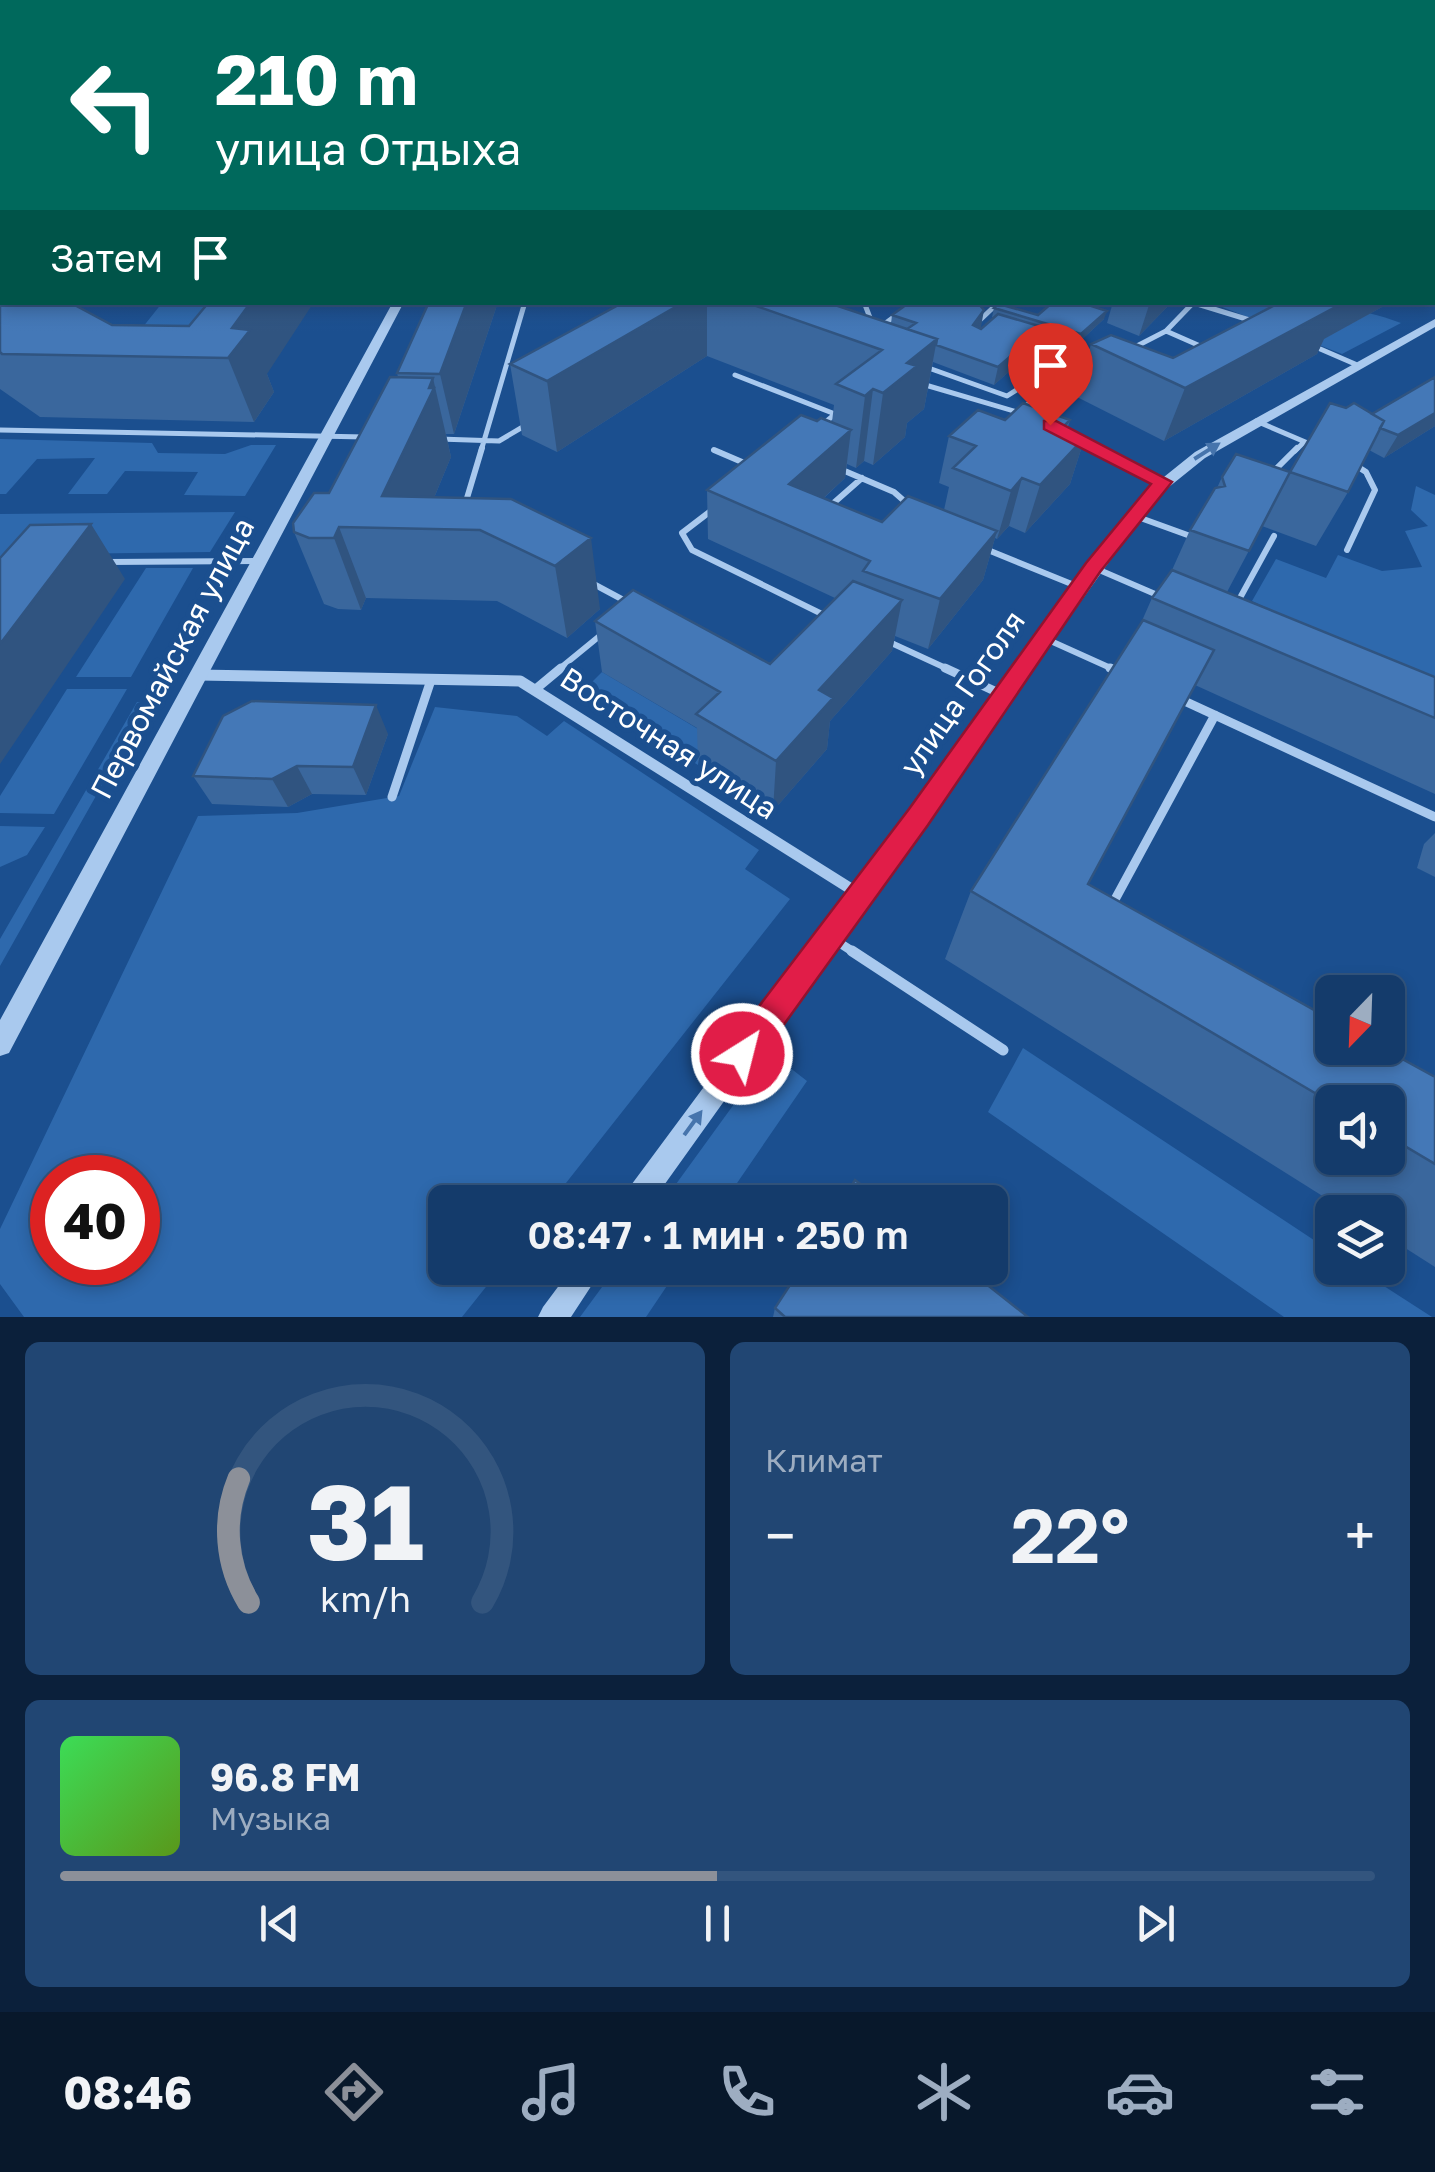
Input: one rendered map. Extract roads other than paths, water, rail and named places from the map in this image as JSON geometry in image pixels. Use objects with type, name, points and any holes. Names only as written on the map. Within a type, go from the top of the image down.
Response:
[{"type":"street","name":"Первомайская улица","points":[[0,1044],[397,305]]},
{"type":"street","name":"улица Гоголя","points":[[648,1185],[1093,567],[1162,482],[1256,421],[1435,322]]},
{"type":"street","name":"Восточная улица","points":[[196,675],[520,681],[860,894]]},
{"type":"street","points":[[554,1317],[577,1285]]},
{"type":"lane","points":[[462,514],[524,305]]},
{"type":"lane","points":[[865,305],[876,331]]},
{"type":"lane","points":[[861,343],[910,305]]},
{"type":"lane","points":[[993,324],[980,320],[997,305]]},
{"type":"lane","points":[[1124,352],[1166,331],[1192,305]]},
{"type":"lane","points":[[1201,305],[1266,325]]},
{"type":"lane","points":[[1166,331],[1218,353],[1200,362]]},
{"type":"lane","points":[[1046,339],[1110,359]]},
{"type":"lane","points":[[1297,339],[1355,364]]},
{"type":"lane","points":[[916,363],[1007,396],[1080,349]]},
{"type":"lane","points":[[1017,411],[1096,366]]},
{"type":"lane","points":[[1082,373],[1098,380]]},
{"type":"lane","points":[[735,375],[835,414],[807,437]]},
{"type":"lane","points":[[909,380],[1033,418]]},
{"type":"lane","points":[[420,438],[500,440],[532,421]]},
{"type":"lane","points":[[1256,421],[1332,453]]},
{"type":"lane","points":[[0,430],[381,437]]},
{"type":"lane","points":[[1066,432],[1162,482]]},
{"type":"lane","points":[[1265,482],[1286,454],[1304,442]]},
{"type":"lane","points":[[714,450],[762,472]]},
{"type":"lane","points":[[1345,458],[1366,472],[1375,490],[1347,550]]},
{"type":"lane","points":[[827,463],[894,492],[918,512]]},
{"type":"lane","points":[[818,516],[862,478]]},
{"type":"lane","points":[[722,502],[682,533],[692,550],[843,623]]},
{"type":"lane","points":[[1135,516],[1193,537]]},
{"type":"lane","points":[[1226,624],[1274,536]]},
{"type":"lane","points":[[976,545],[1079,587]]},
{"type":"lane","points":[[92,562],[258,561]]},
{"type":"lane","points":[[1093,567],[1178,603]]},
{"type":"lane","points":[[586,580],[635,606],[621,618]]},
{"type":"lane","points":[[814,628],[826,616]]},
{"type":"lane","points":[[536,688],[607,630]]},
{"type":"lane","points":[[877,637],[1001,694]]},
{"type":"lane","points":[[1044,638],[1132,678]]},
{"type":"lane","points":[[392,797],[430,680]]},
{"type":"lane","points":[[1165,692],[1435,816]]},
{"type":"lane","points":[[1101,924],[1215,715]]},
{"type":"lane","points":[[828,936],[1003,1050]]}]
